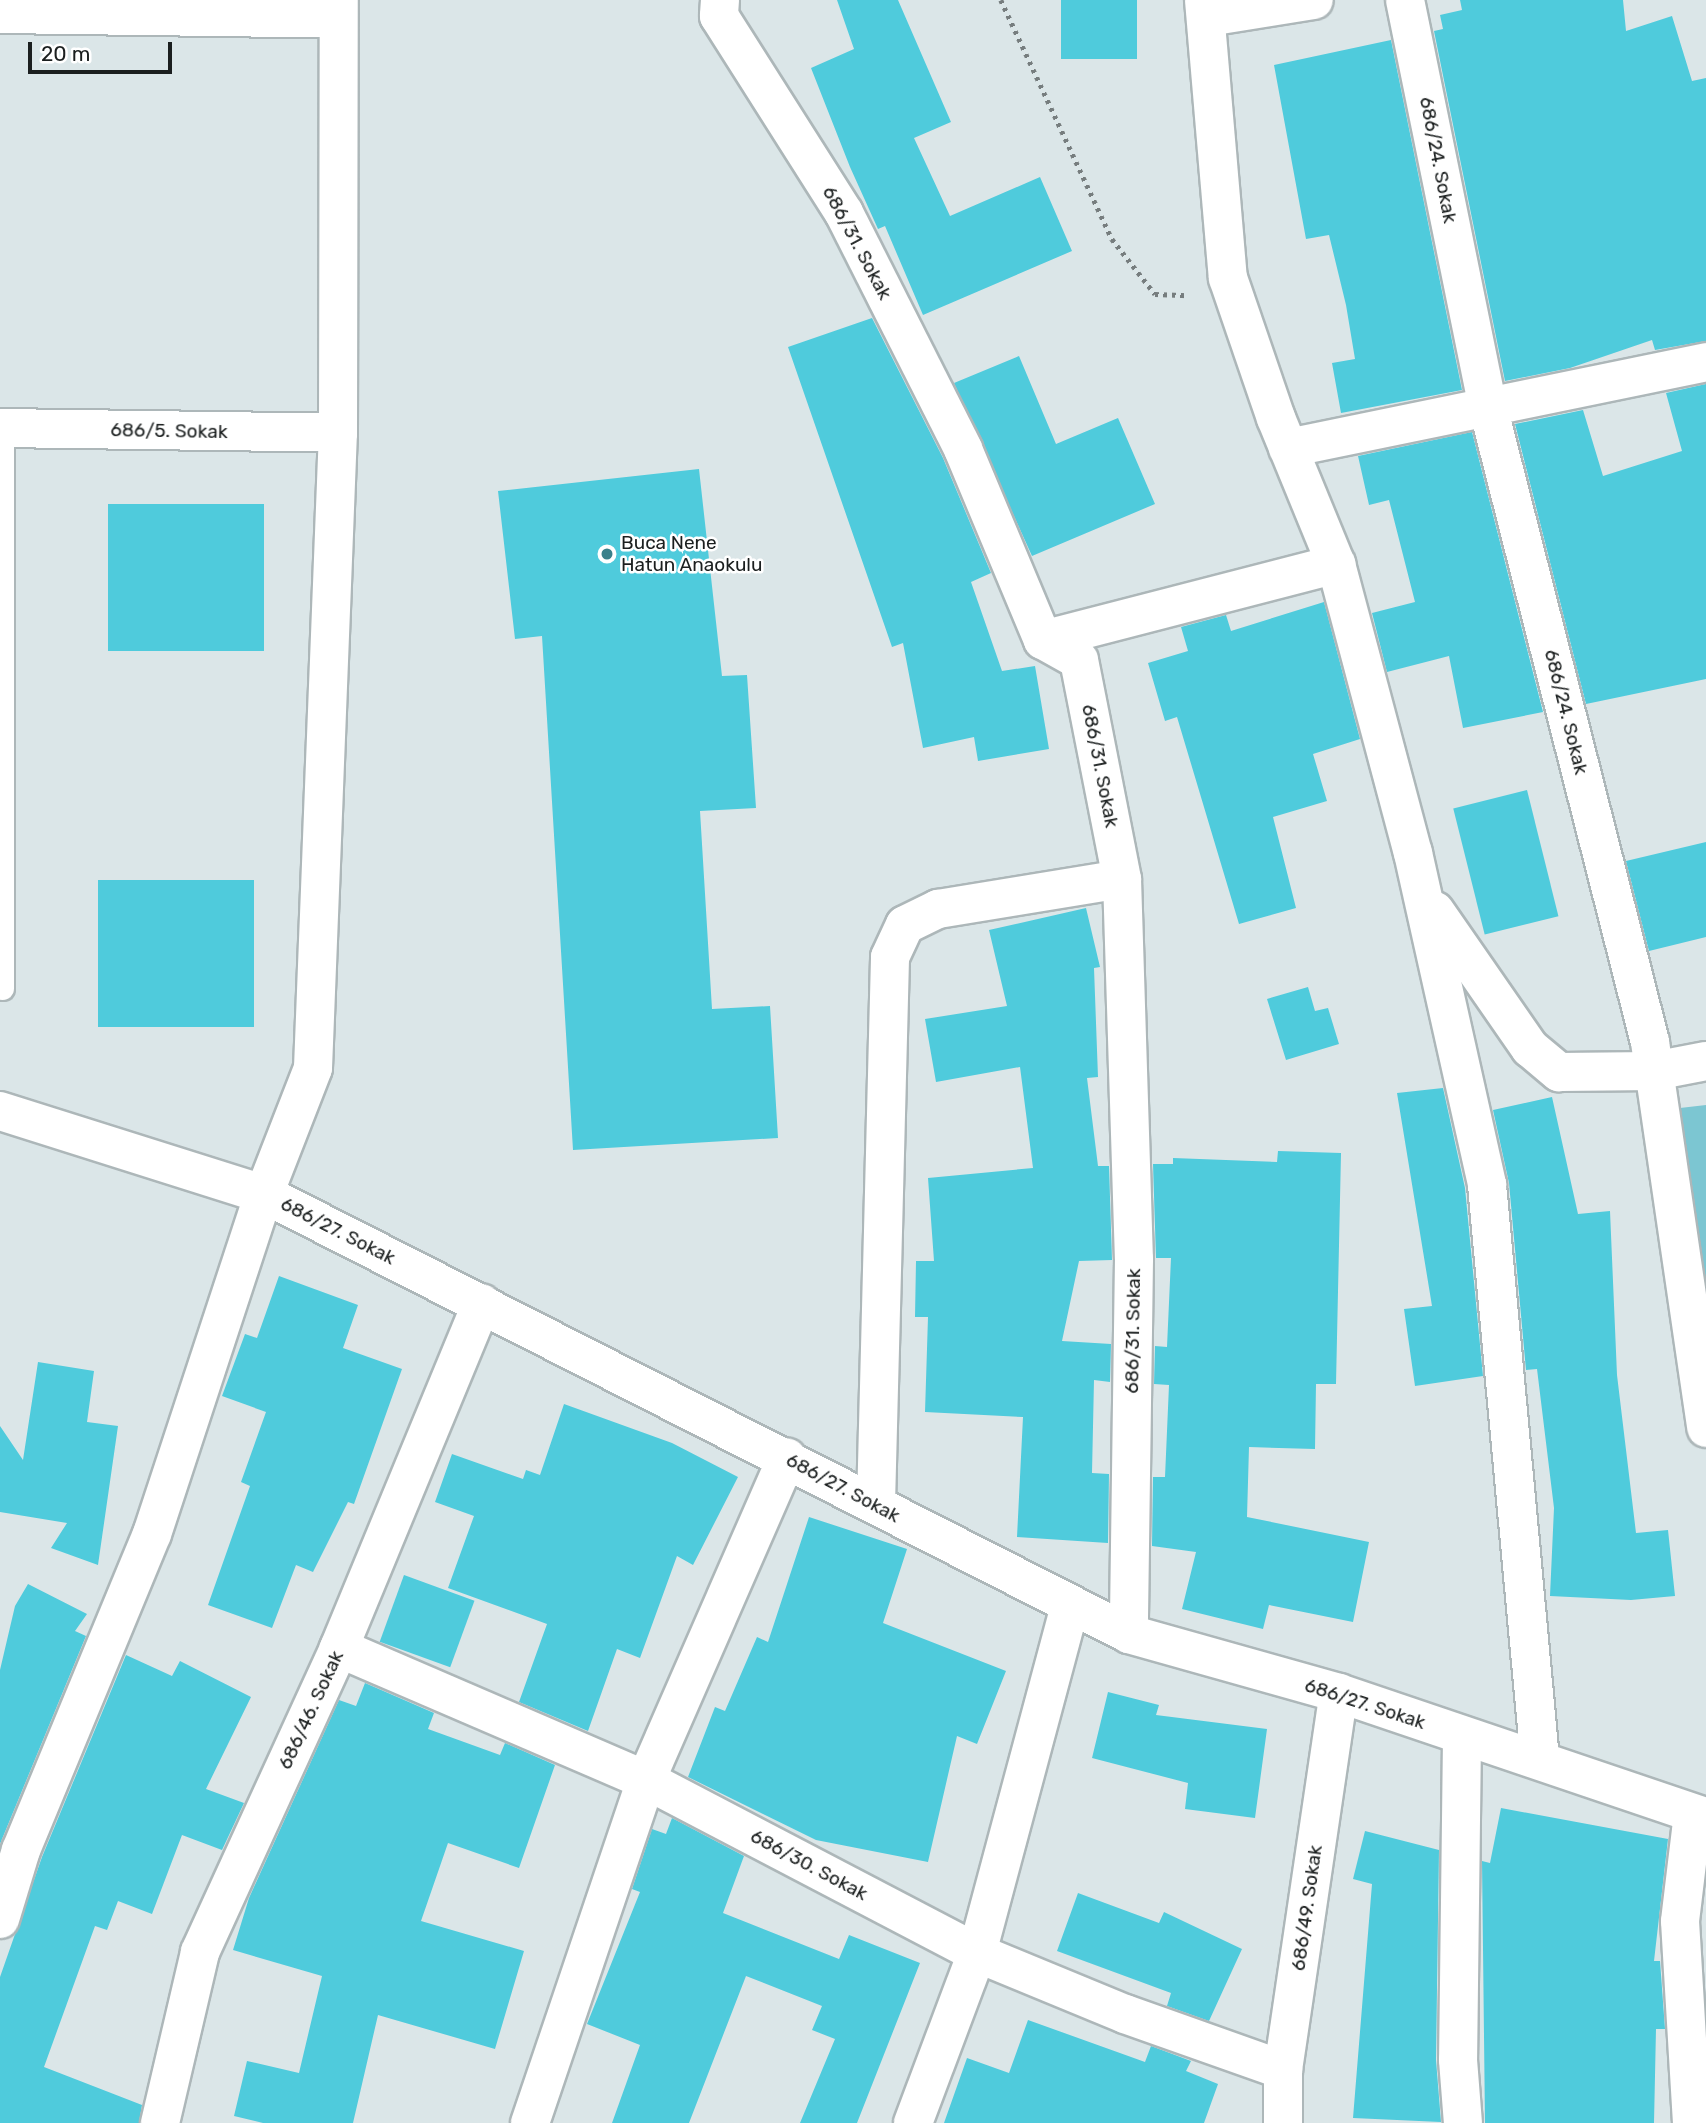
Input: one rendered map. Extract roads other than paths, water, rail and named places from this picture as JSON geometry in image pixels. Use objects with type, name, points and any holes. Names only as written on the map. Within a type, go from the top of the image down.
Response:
[{"type":"street","name":"686/31. Sokak","points":[[720,0],[719,16],[857,238],[963,449],[1043,640],[1079,660],[1122,879],[1134,1259],[1129,1634]]},
{"type":"street","points":[[1314,0],[1206,8],[1228,278],[1288,448],[1336,564],[1419,885],[1487,1185],[1540,1760]]},
{"type":"street","name":"686/24. Sokak","points":[[1405,0],[1488,407],[1654,1071],[1706,1428]]},
{"type":"street","points":[[0,14],[185,7],[339,10],[338,433],[313,1068],[264,1194],[152,1534],[21,1850],[0,1919]]},
{"type":"street","points":[[1288,448],[1706,362]]},
{"type":"street","name":"686/5. Sokak","points":[[1,428],[338,433]]},
{"type":"street","points":[[1043,640],[1336,564]]},
{"type":"street","points":[[876,1504],[890,957],[905,925],[938,909],[1122,879]]},
{"type":"street","points":[[1419,885],[1476,977],[1530,1048],[1559,1072],[1654,1071],[1706,1061]]},
{"type":"street","name":"686/27. Sokak","points":[[0,1111],[264,1194],[876,1504],[1070,1607],[1129,1634],[1339,1693],[1462,1738],[1540,1760],[1699,1816]]},
{"type":"street","name":"686/46. Sokak","points":[[160,2123],[201,1952],[339,1648],[481,1303]]},
{"type":"street","points":[[530,2123],[646,1780],[786,1458]]},
{"type":"street","points":[[913,2123],[977,1953],[1070,1607]]},
{"type":"street","name":"686/30. Sokak","points":[[339,1648],[646,1780],[977,1953],[1125,2014],[1283,2070]]},
{"type":"street","name":"686/49. Sokak","points":[[1283,2123],[1283,2070],[1339,1693]]},
{"type":"street","points":[[1462,1738],[1458,2060],[1463,2123]]},
{"type":"street","points":[[1692,2123],[1681,1921],[1699,1816]]},
{"type":"lane","points":[[1,428],[2,988]]},
{"type":"place","name":"Buca Nene Hatun Anaokulu","points":[[607,554]]}]
